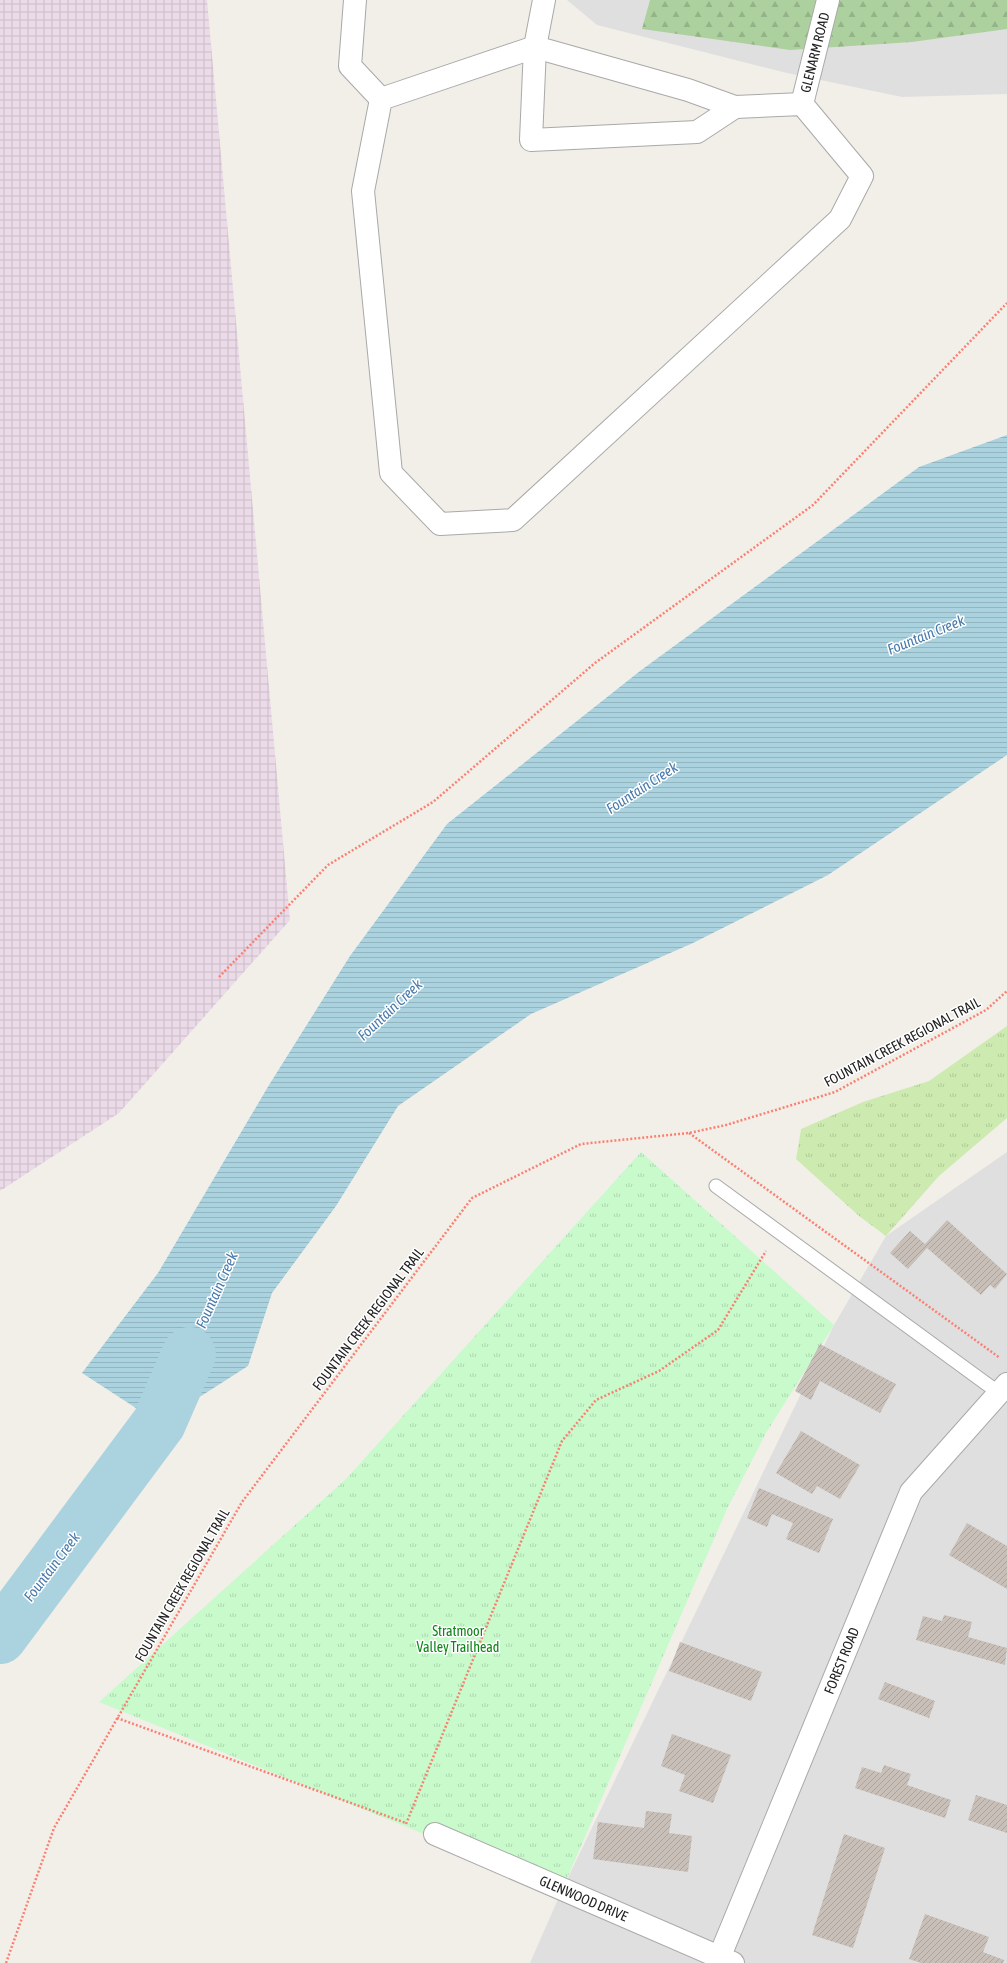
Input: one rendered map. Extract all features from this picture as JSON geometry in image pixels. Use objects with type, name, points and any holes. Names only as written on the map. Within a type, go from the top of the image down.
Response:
[{"type":"street","points":[[355,0],[350,66],[381,99]]},
{"type":"street","points":[[544,0],[535,47],[531,140],[697,132],[735,107]]},
{"type":"street","name":"GLENARM ROAD","points":[[802,104],[828,0]]},
{"type":"street","points":[[535,47],[688,90],[735,107],[802,104],[862,176],[840,219],[513,520],[440,524],[391,473],[363,191],[381,99],[535,47]]},
{"type":"street","name":"FOREST ROAD","points":[[723,1961],[911,1492],[1003,1388]]},
{"type":"street","name":"GLENWOOD DRIVE","points":[[435,1834],[723,1961]]},
{"type":"lane","points":[[716,1186],[1003,1388]]},
{"type":"path","points":[[219,977],[328,865],[433,802],[595,663],[813,505],[1007,303]]},
{"type":"path","name":"FOUNTAIN CREEK REGIONAL TRAIL","points":[[6,1963],[54,1828],[242,1502],[472,1198],[581,1144],[689,1133],[726,1125],[835,1092],[986,1010],[1007,990]]},
{"type":"path","points":[[689,1133],[1001,1358]]},
{"type":"path","points":[[406,1824],[562,1441],[596,1400],[659,1370],[718,1330],[778,1231]]},
{"type":"path","points":[[117,1718],[435,1834]]},
{"type":"shaded area","points":[[0,0],[207,0],[290,920],[119,1113],[0,1191]]},
{"type":"shaded area","points":[[567,0],[1007,0],[1007,94],[902,97],[787,73],[597,25]]},
{"type":"shaded area","points":[[1007,1152],[1007,1963],[530,1963],[562,1890],[834,1325],[886,1236]]},
{"type":"green space","points":[[650,0],[1007,0],[1007,29],[912,42],[790,50],[642,29]]},
{"type":"green space","points":[[1007,1026],[1007,1118],[939,1176],[886,1236],[859,1216],[796,1159],[801,1129],[863,1102],[929,1081]]},
{"type":"green space","name":"Stratmoor Valley Trailhead","points":[[641,1152],[834,1325],[766,1433],[727,1509],[562,1890],[99,1702],[346,1479]]},
{"type":"water","points":[[1007,435],[1007,755],[828,875],[693,943],[531,1014],[398,1106],[336,1206],[272,1293],[248,1366],[159,1423],[82,1373],[158,1273],[269,1085],[350,956],[447,824],[640,671],[919,467]]},
{"type":"building","points":[[947,1220],[1007,1274],[995,1289],[990,1285],[981,1295],[927,1248],[908,1269],[890,1253],[910,1231],[925,1244]]},
{"type":"building","points":[[820,1344],[896,1384],[880,1413],[820,1381],[811,1400],[795,1391]]},
{"type":"building","points":[[801,1431],[860,1465],[840,1499],[817,1486],[812,1494],[776,1473]]},
{"type":"building","points":[[759,1488],[833,1519],[819,1553],[786,1539],[793,1523],[772,1514],[767,1527],[747,1518]]},
{"type":"building","points":[[967,1523],[1007,1546],[1007,1589],[949,1555]]},
{"type":"building","points":[[944,1615],[972,1622],[968,1637],[1007,1648],[1005,1665],[916,1640],[923,1616],[942,1621]]},
{"type":"building","points":[[680,1642],[762,1672],[751,1701],[669,1671]]},
{"type":"building","points":[[885,1682],[935,1701],[929,1718],[878,1699]]},
{"type":"building","points":[[672,1734],[731,1755],[713,1803],[679,1791],[685,1775],[661,1766]]},
{"type":"building","points":[[884,1765],[911,1774],[907,1785],[951,1800],[945,1818],[855,1788],[862,1767],[881,1773]]},
{"type":"building","points":[[976,1795],[1007,1805],[1007,1833],[968,1820]]},
{"type":"building","points":[[646,1811],[672,1814],[669,1833],[692,1836],[688,1872],[593,1859],[598,1822],[644,1828]]},
{"type":"building","points":[[844,1834],[885,1848],[853,1948],[812,1935]]},
{"type":"building","points":[[925,1914],[989,1937],[983,1952],[1004,1960],[1003,1963],[921,1963],[909,1959]]},
{"type":"waterway","name":"Fountain Creek","points":[[0,1637],[159,1423],[189,1354]]}]
